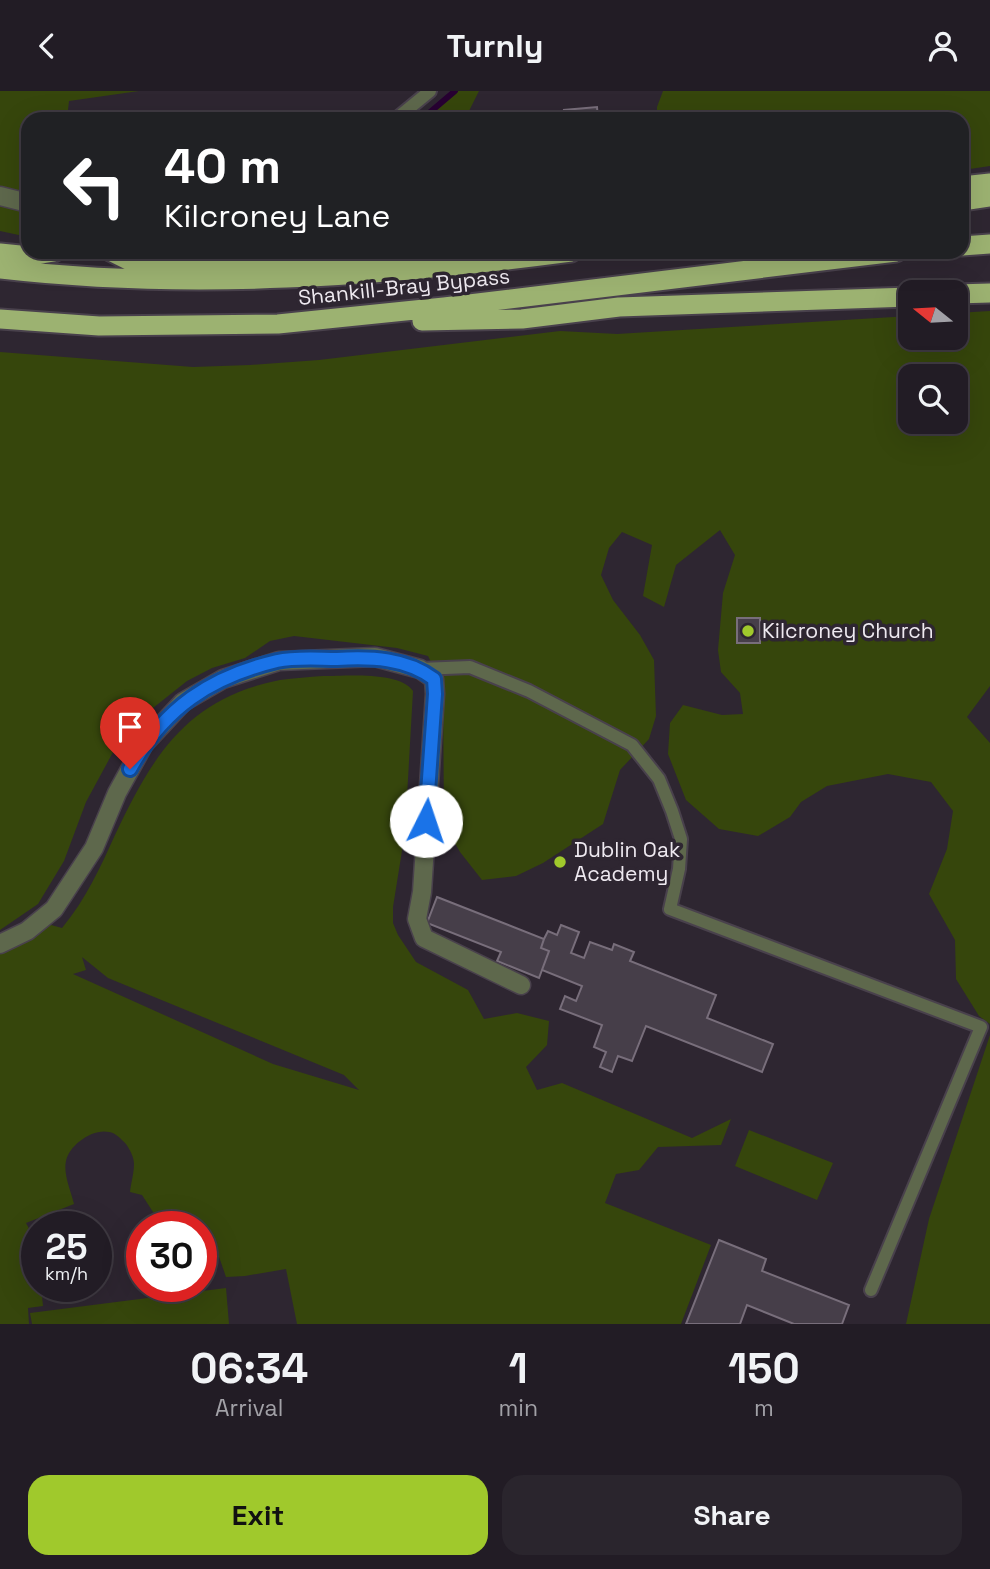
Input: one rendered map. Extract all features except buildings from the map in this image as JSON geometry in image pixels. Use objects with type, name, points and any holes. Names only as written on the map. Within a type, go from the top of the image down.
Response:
[{"type":"highway","points":[[969,185],[990,183]]},
{"type":"highway","points":[[969,200],[990,197]]},
{"type":"highway","points":[[969,246],[990,244]]},
{"type":"highway","points":[[0,253],[21,255]]},
{"type":"highway","points":[[126,259],[196,265],[331,263],[370,259]]},
{"type":"highway","name":"Shankill-Bray Bypass","points":[[0,269],[154,280],[264,281],[505,259]]},
{"type":"highway","name":"Shankill-Bray Bypass","points":[[0,319],[100,325],[278,324],[444,307],[838,259]]},
{"type":"highway","points":[[968,294],[990,293]]},
{"type":"highway","points":[[278,324],[522,319],[619,307],[898,296]]},
{"type":"street","points":[[0,196],[21,201]]},
{"type":"street","points":[[0,944],[27,931],[54,909],[94,848],[117,793],[144,744],[183,702],[223,679],[279,661],[375,657],[421,669],[434,679],[422,892],[417,919],[424,938],[521,985]]},
{"type":"lane","points":[[404,112],[430,91]]},
{"type":"lane","points":[[421,669],[470,667],[529,691],[632,745],[659,779],[681,839],[679,869],[670,909],[981,1027],[871,1290]]},
{"type":"green space","points":[[0,91],[139,91],[69,101],[68,112],[21,112],[21,236],[0,231]]},
{"type":"green space","points":[[452,91],[479,91],[468,112],[433,112]]},
{"type":"green space","points":[[663,91],[990,91],[990,166],[969,169],[969,112],[657,112]]},
{"type":"green space","points":[[990,311],[990,686],[967,717],[990,743],[990,1024],[979,1016],[956,979],[955,940],[929,894],[947,849],[953,811],[931,782],[888,774],[827,786],[801,802],[790,817],[758,836],[719,829],[686,800],[668,754],[670,723],[683,705],[722,715],[743,714],[740,693],[721,672],[718,650],[723,593],[735,555],[720,530],[676,565],[664,607],[643,596],[652,545],[622,532],[609,548],[601,575],[613,600],[640,635],[654,660],[656,716],[649,739],[620,770],[603,824],[543,863],[516,876],[482,880],[460,852],[444,824],[443,686],[428,656],[397,648],[294,636],[270,641],[245,658],[212,668],[187,681],[153,708],[118,743],[86,802],[64,861],[38,904],[0,930],[0,352],[193,367],[319,360],[560,331],[617,334],[898,317],[898,350],[968,350],[968,312]]},
{"type":"green space","points":[[318,676],[385,677],[397,680],[413,691],[405,832],[393,923],[416,962],[468,990],[484,1019],[517,1013],[549,1021],[547,1045],[526,1067],[537,1090],[562,1083],[692,1138],[731,1119],[721,1145],[658,1147],[639,1170],[616,1174],[605,1203],[711,1245],[681,1324],[297,1324],[286,1269],[226,1277],[217,1252],[217,1211],[152,1211],[142,1195],[130,1192],[134,1161],[126,1144],[112,1133],[103,1131],[83,1139],[68,1155],[66,1171],[74,1204],[56,1211],[21,1211],[21,1302],[43,1302],[43,1306],[28,1308],[29,1324],[0,1324],[0,950],[51,925],[62,928],[92,883],[144,780],[177,734],[197,716],[220,701],[280,680]],"holes":[[[82,957],[108,978],[344,1075],[359,1090],[273,1064],[73,974],[86,970]]]},
{"type":"green space","points":[[990,1035],[990,1324],[906,1324],[929,1219]]},
{"type":"green space","points":[[749,1130],[833,1163],[817,1200],[735,1166]]},
{"type":"green space","points":[[226,1288],[229,1324],[32,1324],[30,1313],[126,1301],[217,1302],[217,1289]]},
{"type":"waterway","points":[[430,112],[455,91]]},
{"type":"place","name":"Kilcroney Church","points":[[748,631]]},
{"type":"place","name":"Dublin Oak Academy","points":[[560,862]]},
{"type":"route","points":[[130,769],[144,744],[183,702],[223,679],[279,661],[375,657],[421,669],[434,679],[426,821]]}]
